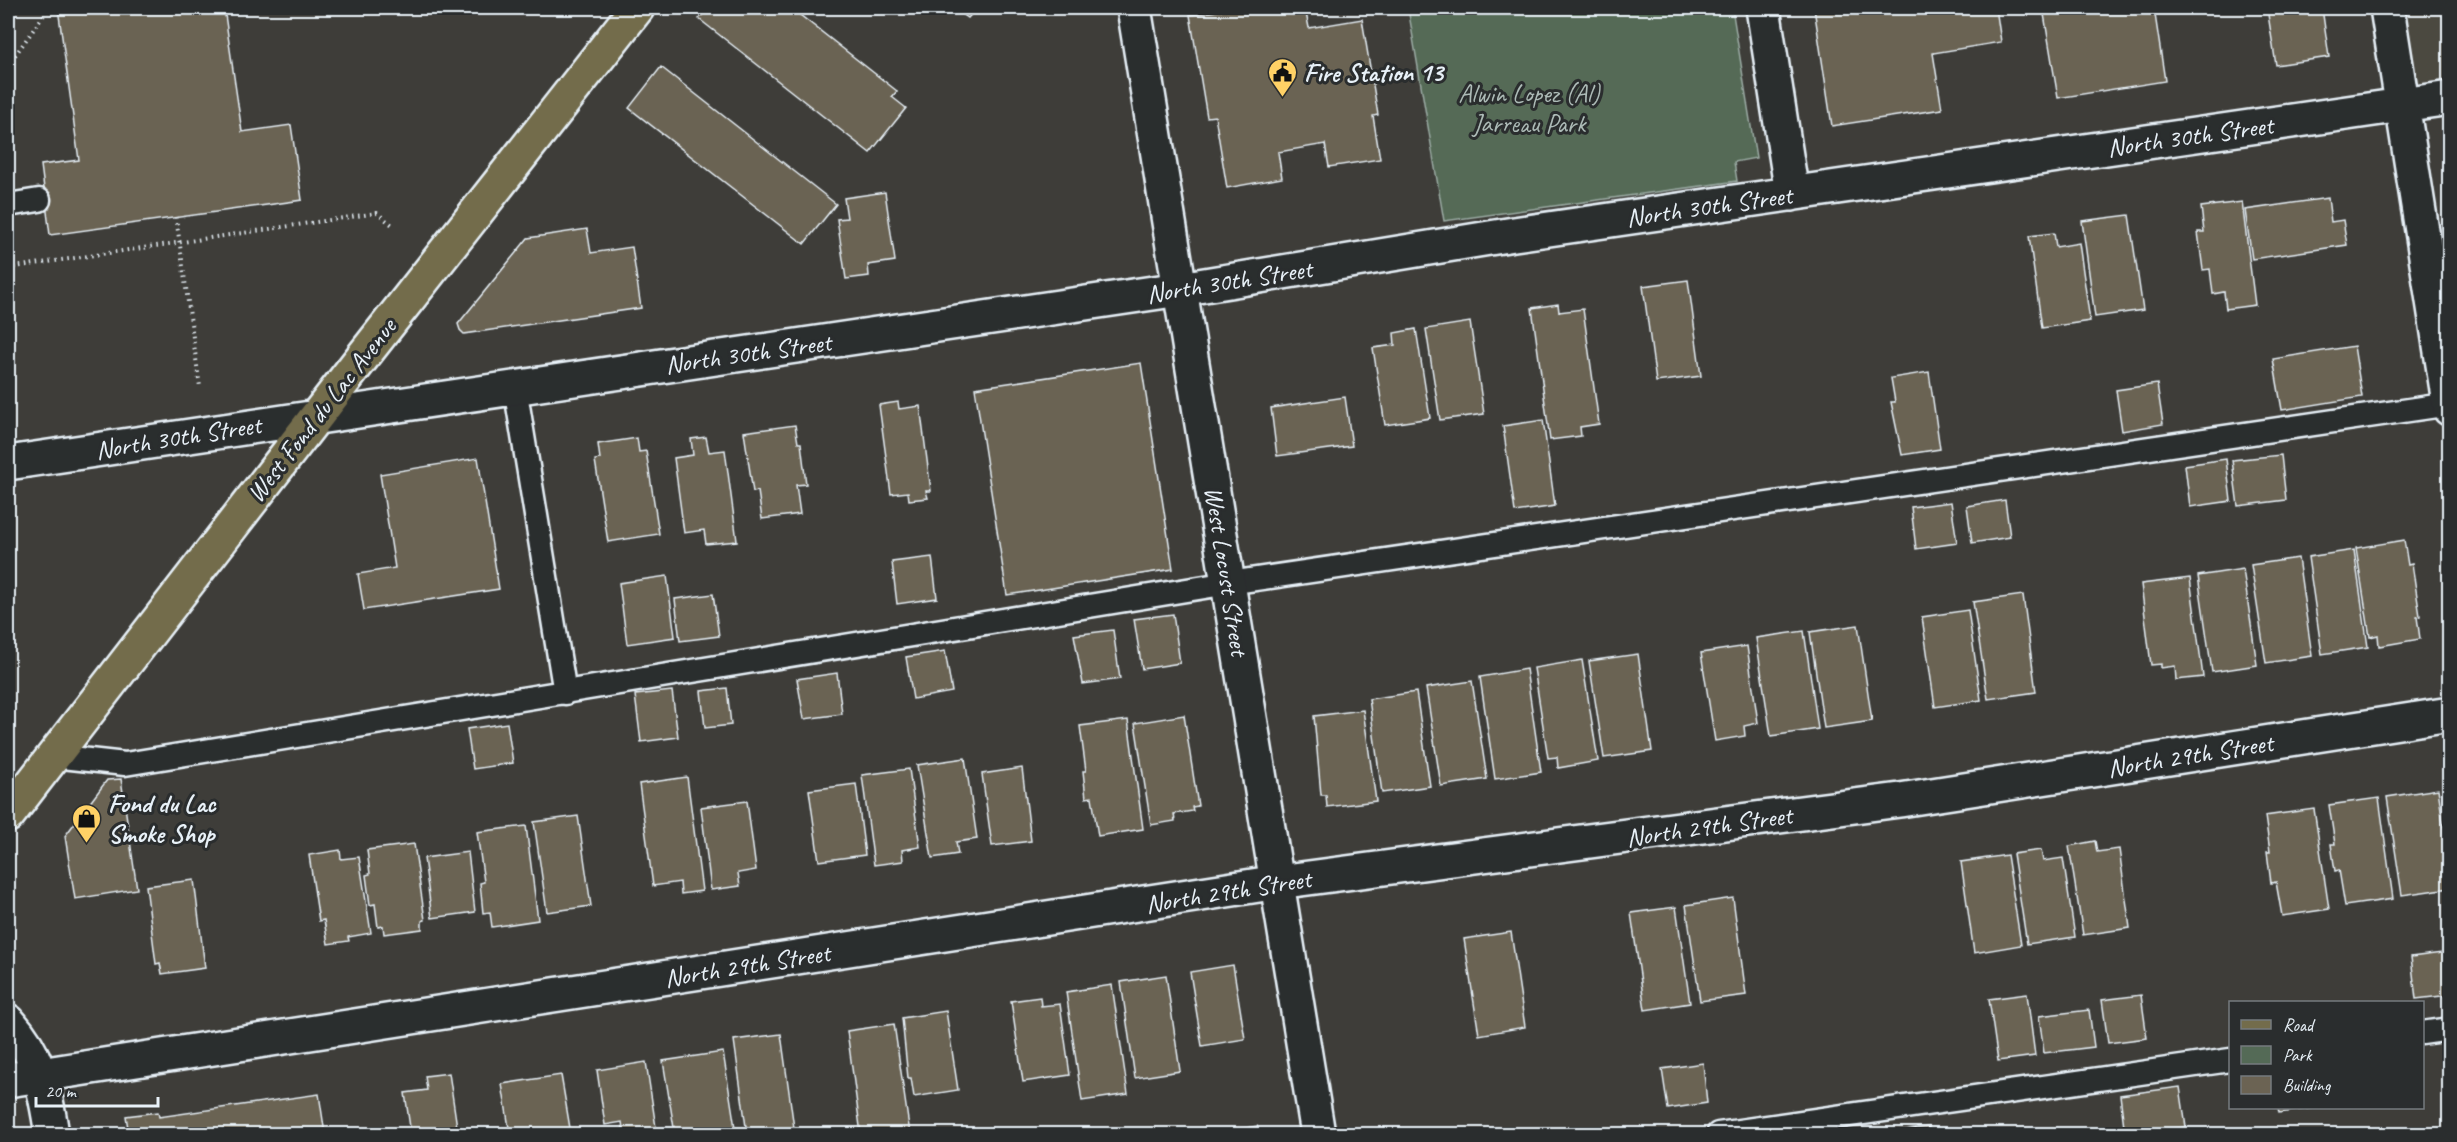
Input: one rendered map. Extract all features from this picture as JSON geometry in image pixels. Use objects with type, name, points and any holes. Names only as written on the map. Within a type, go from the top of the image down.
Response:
[{"type":"main road","name":"West Fond du Lac Avenue","points":[[8,815],[316,416],[637,8]]},
{"type":"street","name":"West Locust Street","points":[[1134,8],[1318,1134]]},
{"type":"street","points":[[1763,8],[1792,194]]},
{"type":"street","points":[[2387,8],[2450,409]]},
{"type":"street","name":"North 30th Street","points":[[8,463],[1180,289],[1514,234],[2450,98]]},
{"type":"street","name":"North 29th Street","points":[[8,1080],[1278,882],[1900,800],[2450,714]]},
{"type":"street","points":[[8,1021],[21,1036],[42,1075],[52,1134]]},
{"type":"lane","points":[[8,205],[39,200]]},
{"type":"lane","points":[[515,387],[565,693]]},
{"type":"lane","points":[[53,756],[125,764],[1229,583],[2449,404]]},
{"type":"lane","points":[[2424,1033],[2450,1029]]},
{"type":"lane","points":[[1718,1134],[2229,1060]]},
{"type":"path","points":[[8,65],[49,8]]},
{"type":"path","points":[[8,268],[377,213],[395,227]]},
{"type":"path","points":[[177,217],[200,387]]},
{"type":"shaded area","points":[[2387,8],[2449,8],[2449,98],[2401,105]]},
{"type":"green space","name":"Alwin Lopez (Al) Jarreau Park","points":[[1408,8],[1732,8],[1756,158],[1734,162],[1737,181],[1444,221]]},
{"type":"building","points":[[58,8],[224,8],[242,132],[291,125],[302,200],[50,235],[41,165],[79,160]]},
{"type":"building","points":[[708,8],[791,8],[897,91],[892,97],[906,108],[870,153],[699,19]]},
{"type":"building","points":[[954,8],[977,8],[968,18]]},
{"type":"building","points":[[1238,8],[1305,8],[1309,28],[1362,19],[1378,115],[1373,116],[1380,159],[1329,167],[1325,144],[1278,152],[1282,178],[1227,188],[1215,116],[1207,117],[1190,15]]},
{"type":"building","points":[[1814,8],[1996,8],[2001,42],[1933,53],[1942,109],[1832,126]]},
{"type":"building","points":[[2043,8],[2154,8],[2165,81],[2058,98]]},
{"type":"building","points":[[2267,8],[2322,8],[2329,57],[2276,65]]},
{"type":"building","points":[[661,67],[836,204],[804,244],[629,108]]},
{"type":"building","points":[[885,192],[895,261],[868,265],[869,276],[846,279],[837,219],[847,218],[844,198]]},
{"type":"building","points":[[2328,198],[2331,222],[2343,220],[2347,245],[2252,259],[2245,210]]},
{"type":"building","points":[[2242,202],[2255,305],[2226,309],[2224,292],[2213,294],[2210,269],[2203,270],[2198,232],[2204,232],[2201,207]]},
{"type":"building","points":[[2129,215],[2143,310],[2095,317],[2082,221]]},
{"type":"building","points":[[587,229],[591,253],[632,247],[641,308],[464,334],[460,330],[458,324],[528,238]]},
{"type":"building","points":[[2054,233],[2056,247],[2079,243],[2090,321],[2042,328],[2029,236]]},
{"type":"building","points":[[1688,280],[1701,376],[1656,382],[1643,286]]},
{"type":"building","points":[[1558,304],[1559,312],[1583,309],[1599,424],[1580,427],[1581,436],[1550,440],[1532,308]]},
{"type":"building","points":[[1470,322],[1484,414],[1440,420],[1426,329]]},
{"type":"building","points":[[1416,329],[1430,418],[1385,425],[1373,348],[1395,345],[1394,333]]},
{"type":"building","points":[[2354,346],[2362,397],[2282,410],[2273,359]]},
{"type":"building","points":[[1141,363],[1173,569],[1007,595],[975,388]]},
{"type":"building","points":[[1929,372],[1940,449],[1902,455],[1891,402],[1895,402],[1891,378]]},
{"type":"building","points":[[2157,384],[2163,424],[2122,431],[2116,390]]},
{"type":"building","points":[[1345,397],[1352,446],[1277,456],[1271,408]]},
{"type":"building","points":[[898,402],[899,409],[920,406],[931,491],[926,491],[928,498],[909,500],[908,492],[891,494],[879,405]]},
{"type":"building","points":[[1543,420],[1555,506],[1515,512],[1503,426]]},
{"type":"building","points":[[795,425],[798,443],[801,443],[806,484],[796,485],[800,514],[762,519],[758,491],[753,492],[744,432]]},
{"type":"building","points":[[706,437],[709,452],[725,450],[737,541],[706,544],[704,530],[684,533],[674,458],[693,455],[691,439]]},
{"type":"building","points":[[637,438],[639,452],[646,451],[659,534],[608,542],[595,460],[600,459],[598,444]]},
{"type":"building","points":[[2281,455],[2286,500],[2238,506],[2232,460]]},
{"type":"building","points":[[478,458],[499,589],[364,610],[358,574],[395,568],[380,474]]},
{"type":"building","points":[[2226,459],[2231,501],[2190,507],[2185,465]]},
{"type":"building","points":[[2005,500],[2010,537],[1972,543],[1967,506]]},
{"type":"building","points":[[1951,502],[1957,543],[1916,549],[1911,507]]},
{"type":"building","points":[[2404,540],[2408,565],[2412,564],[2420,616],[2417,617],[2420,639],[2379,646],[2378,635],[2370,637],[2356,548]]},
{"type":"building","points":[[2354,550],[2368,647],[2322,654],[2308,557]]},
{"type":"building","points":[[932,557],[937,598],[897,604],[892,562]]},
{"type":"building","points":[[2298,558],[2312,656],[2266,663],[2251,565]]},
{"type":"building","points":[[2243,569],[2257,665],[2212,672],[2198,576]]},
{"type":"building","points":[[667,576],[675,637],[627,644],[619,583]]},
{"type":"building","points":[[2190,578],[2203,677],[2176,680],[2175,666],[2161,668],[2161,664],[2151,665],[2141,584]]},
{"type":"building","points":[[713,594],[719,636],[680,641],[675,599]]},
{"type":"building","points":[[2023,595],[2036,692],[1988,699],[1973,602]]},
{"type":"building","points":[[1968,610],[1981,700],[1935,707],[1922,617]]},
{"type":"building","points":[[1173,614],[1180,663],[1142,669],[1134,619]]},
{"type":"building","points":[[1858,625],[1872,721],[1824,728],[1810,632]]},
{"type":"building","points":[[1113,630],[1120,679],[1083,684],[1074,635]]},
{"type":"building","points":[[1804,631],[1818,729],[1771,736],[1756,638]]},
{"type":"building","points":[[1747,646],[1758,723],[1744,726],[1745,736],[1715,741],[1701,653]]},
{"type":"building","points":[[945,651],[952,692],[913,699],[906,657]]},
{"type":"building","points":[[1638,654],[1652,751],[1604,758],[1589,661]]},
{"type":"building","points":[[1582,660],[1598,761],[1558,768],[1557,757],[1548,758],[1534,668]]},
{"type":"building","points":[[1526,669],[1541,772],[1495,779],[1480,677]]},
{"type":"building","points":[[837,673],[842,714],[804,719],[797,679]]},
{"type":"building","points":[[1472,681],[1487,779],[1441,786],[1426,688]]},
{"type":"building","points":[[727,688],[731,725],[705,728],[701,691]]},
{"type":"building","points":[[672,691],[678,737],[641,742],[635,695]]},
{"type":"building","points":[[1416,692],[1430,786],[1382,793],[1369,699]]},
{"type":"building","points":[[1363,710],[1376,801],[1327,807],[1326,795],[1321,795],[1314,716]]},
{"type":"building","points":[[1184,715],[1198,806],[1192,807],[1193,811],[1174,814],[1175,821],[1151,825],[1135,723]]},
{"type":"building","points":[[1128,720],[1143,829],[1098,836],[1092,797],[1086,798],[1083,771],[1086,771],[1080,726]]},
{"type":"building","points":[[507,723],[513,763],[473,769],[467,729]]},
{"type":"building","points":[[965,758],[977,839],[956,842],[958,854],[932,858],[917,765]]},
{"type":"building","points":[[1022,768],[1031,841],[992,846],[982,774]]},
{"type":"building","points":[[909,769],[920,847],[902,850],[903,861],[874,865],[862,775]]},
{"type":"building","points":[[687,777],[702,891],[681,894],[680,882],[653,886],[639,784]]},
{"type":"building","points":[[121,779],[137,889],[75,899],[65,836],[107,780]]},
{"type":"building","points":[[856,784],[865,855],[819,861],[809,790]]},
{"type":"building","points":[[2438,789],[2450,871],[2450,888],[2402,895],[2387,797]]},
{"type":"building","points":[[2379,798],[2393,899],[2345,906],[2339,870],[2335,871],[2331,844],[2335,844],[2329,805]]},
{"type":"building","points":[[747,801],[756,870],[738,873],[740,886],[711,890],[701,807]]},
{"type":"building","points":[[2314,809],[2329,909],[2282,916],[2276,882],[2271,883],[2265,816]]},
{"type":"building","points":[[578,816],[591,906],[547,912],[534,822]]},
{"type":"building","points":[[526,826],[538,920],[492,927],[490,912],[483,913],[480,883],[484,882],[477,832]]},
{"type":"building","points":[[2095,841],[2097,852],[2119,849],[2130,928],[2083,935],[2069,846]]},
{"type":"building","points":[[414,844],[425,920],[422,921],[422,929],[384,934],[383,926],[378,927],[375,904],[370,905],[366,875],[370,874],[367,850]]},
{"type":"building","points":[[340,850],[341,859],[359,857],[371,933],[348,937],[349,941],[328,944],[324,920],[319,921],[309,855]]},
{"type":"building","points":[[2041,850],[2043,861],[2063,858],[2075,937],[2027,944],[2013,854]]},
{"type":"building","points":[[468,852],[475,912],[432,918],[424,858]]},
{"type":"building","points":[[2007,855],[2021,945],[1974,953],[1961,862]]},
{"type":"building","points":[[194,880],[205,968],[162,974],[160,963],[156,964],[146,886]]},
{"type":"building","points":[[1733,898],[1746,995],[1700,1001],[1686,905]]},
{"type":"building","points":[[1676,907],[1690,1003],[1645,1010],[1631,913]]},
{"type":"building","points":[[1511,932],[1525,1027],[1479,1035],[1464,939]]},
{"type":"building","points":[[2450,952],[2450,995],[2416,999],[2411,957]]},
{"type":"building","points":[[1233,965],[1245,1039],[1202,1046],[1190,972]]},
{"type":"building","points":[[1166,975],[1180,1071],[1135,1078],[1121,982]]},
{"type":"building","points":[[1112,985],[1128,1094],[1082,1101],[1066,992]]},
{"type":"building","points":[[2027,994],[2035,1056],[1998,1061],[1989,999]]},
{"type":"building","points":[[2141,995],[2147,1038],[2108,1043],[2102,1000]]},
{"type":"building","points":[[1040,997],[1041,1006],[1060,1004],[1070,1075],[1023,1082],[1011,1001]]},
{"type":"building","points":[[2089,1010],[2094,1047],[2044,1053],[2039,1016]]},
{"type":"building","points":[[946,1011],[958,1090],[914,1097],[911,1078],[908,1078],[902,1018]]},
{"type":"building","points":[[894,1024],[910,1134],[861,1134],[847,1031]]},
{"type":"building","points":[[781,1034],[794,1128],[747,1134],[734,1040]]},
{"type":"building","points":[[2450,1048],[2450,1085],[2443,1049]]},
{"type":"building","points":[[723,1052],[736,1134],[675,1134],[663,1061]]},
{"type":"building","points":[[646,1062],[657,1134],[624,1134],[622,1122],[605,1125],[597,1070]]},
{"type":"building","points":[[1703,1063],[1707,1103],[1668,1109],[1662,1069]]},
{"type":"building","points":[[449,1073],[458,1134],[411,1134],[405,1093],[427,1090],[425,1076]]},
{"type":"building","points":[[561,1075],[571,1134],[510,1134],[502,1084]]},
{"type":"building","points":[[2180,1087],[2186,1127],[2125,1134],[2120,1095]]},
{"type":"building","points":[[319,1094],[325,1134],[129,1134],[126,1116],[158,1112],[159,1117]]},
{"type":"building","points":[[2278,1109],[2308,1109],[2279,1113]]},
{"type":"building","points":[[1257,1126],[1259,1134],[1228,1134],[1227,1131]]},
{"type":"building","points":[[1929,1127],[1930,1134],[1889,1134],[1889,1132]]},
{"type":"place","name":"Fire Station 13","points":[[1283,98]]},
{"type":"place","name":"Fond du Lac Smoke Shop","points":[[87,844]]}]
